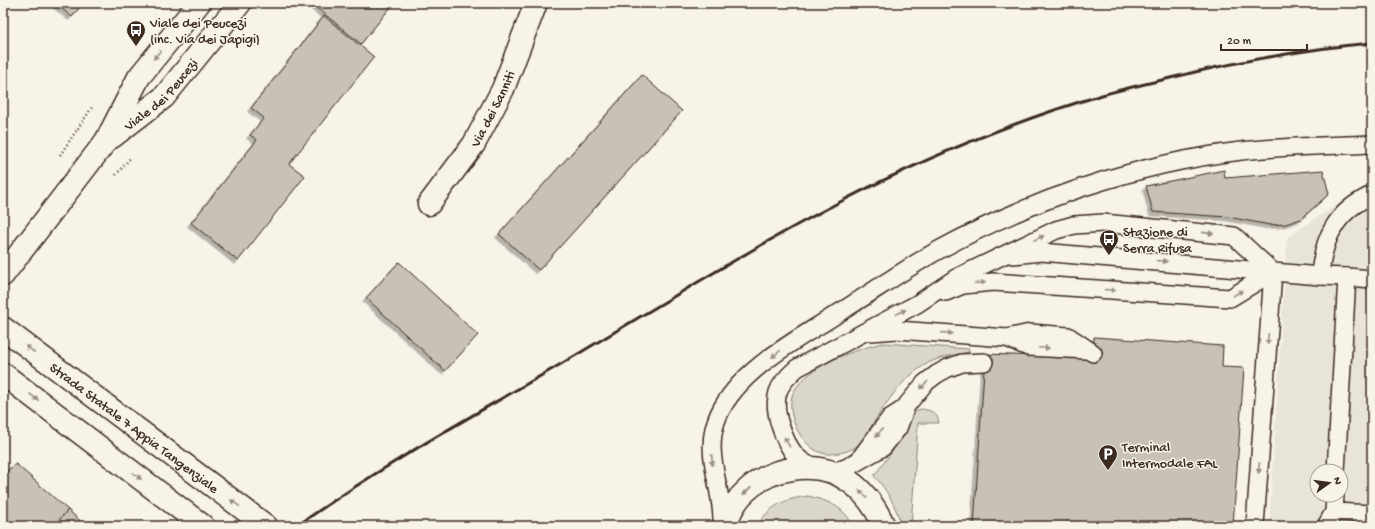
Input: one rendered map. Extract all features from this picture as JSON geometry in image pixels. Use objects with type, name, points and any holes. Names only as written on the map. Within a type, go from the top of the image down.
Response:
[{"type":"main road","name":"Viale dei Peucezi","points":[[3,275],[106,141],[139,77],[199,3]]},
{"type":"main road","name":"Viale dei Peucezi","points":[[106,141],[164,97],[240,3]]},
{"type":"main road","name":"Via dei Sanniti","points":[[429,204],[474,144],[502,89],[536,3]]},
{"type":"main road","name":"Strada Statale 7 Appia Tangenziale","points":[[3,328],[266,526]]},
{"type":"main road","points":[[3,374],[203,526]]},
{"type":"main road","points":[[723,526],[729,513],[745,492],[765,477],[789,469],[822,470],[848,480],[863,492],[876,508],[884,526]]},
{"type":"lane","points":[[723,526],[722,503],[714,475],[712,456],[713,435],[719,414],[740,384],[758,367],[780,350],[893,277],[957,241],[1036,204],[1087,186],[1199,157],[1282,147],[1372,144]]},
{"type":"lane","points":[[1320,276],[1322,255],[1332,230],[1349,209],[1372,195]]},
{"type":"lane","points":[[778,392],[788,376],[797,368],[917,304],[956,278],[984,263],[1056,230],[1074,225],[1103,223],[1234,236],[1273,272]]},
{"type":"lane","points":[[984,263],[1010,255],[1041,252],[1224,266],[1320,276],[1372,279]]},
{"type":"lane","points":[[917,304],[964,285],[993,282],[1230,298],[1273,272]]},
{"type":"lane","points":[[1255,526],[1273,272]]},
{"type":"lane","points":[[1336,463],[1347,277]]},
{"type":"lane","points":[[844,310],[794,352],[786,364],[778,392],[778,420],[784,436],[797,457],[822,470],[846,468],[883,447],[898,428],[904,409],[925,383],[948,368],[962,363],[984,362]]},
{"type":"lane","points":[[854,338],[882,330],[1007,338],[1030,333],[1068,336],[1091,351]]},
{"type":"lane","points":[[1333,503],[1330,519],[1372,514]]},
{"type":"path","points":[[56,161],[96,102]]},
{"type":"shaded area","points":[[1372,181],[1372,526],[1269,526],[1287,238]]},
{"type":"shaded area","points":[[883,343],[969,349],[969,352],[934,360],[915,372],[889,399],[864,439],[854,448],[832,454],[822,453],[813,449],[798,432],[794,421],[791,411],[791,400],[794,391],[810,373],[822,366],[860,349]]},
{"type":"shaded area","points":[[921,409],[928,410],[936,414],[939,423],[918,423],[911,526],[902,526],[891,500],[874,476],[905,434],[902,431],[916,411]]},
{"type":"shaded area","points":[[808,496],[828,502],[840,509],[850,519],[853,526],[757,526],[767,513],[778,505],[792,499]]},
{"type":"building","points":[[55,3],[83,3],[72,17]]},
{"type":"building","points":[[311,3],[394,3],[361,44]]},
{"type":"building","points":[[324,16],[374,57],[289,164],[305,176],[238,261],[191,223],[257,140],[250,135],[264,118],[251,108]]},
{"type":"building","points":[[642,75],[682,111],[539,270],[499,234]]},
{"type":"building","points":[[1224,170],[1225,178],[1323,170],[1329,194],[1301,219],[1286,224],[1270,225],[1228,217],[1153,212],[1146,186]]},
{"type":"building","points":[[399,262],[478,335],[445,371],[366,298]]},
{"type":"building","name":"Terminal Intermodale FAL","points":[[1094,337],[1223,346],[1222,367],[1244,368],[1233,526],[974,526],[985,354],[1093,358]]},
{"type":"building","points":[[16,464],[68,510],[54,526],[3,526],[3,476]]},
{"type":"building","points":[[68,510],[86,526],[54,526]]},
{"type":"railway","points":[[297,526],[331,502],[402,457],[740,257],[836,204],[934,157],[1034,117],[1114,92],[1195,72],[1261,58],[1372,43]]},
{"type":"place","name":"Viale dei Peucezi (inc. Via dei Japigi)","points":[[136,47]]},
{"type":"place","name":"Stazione di Serra Rifusa","points":[[1109,256]]},
{"type":"place","name":"Terminal Intermodale FAL","points":[[1108,471]]}]
